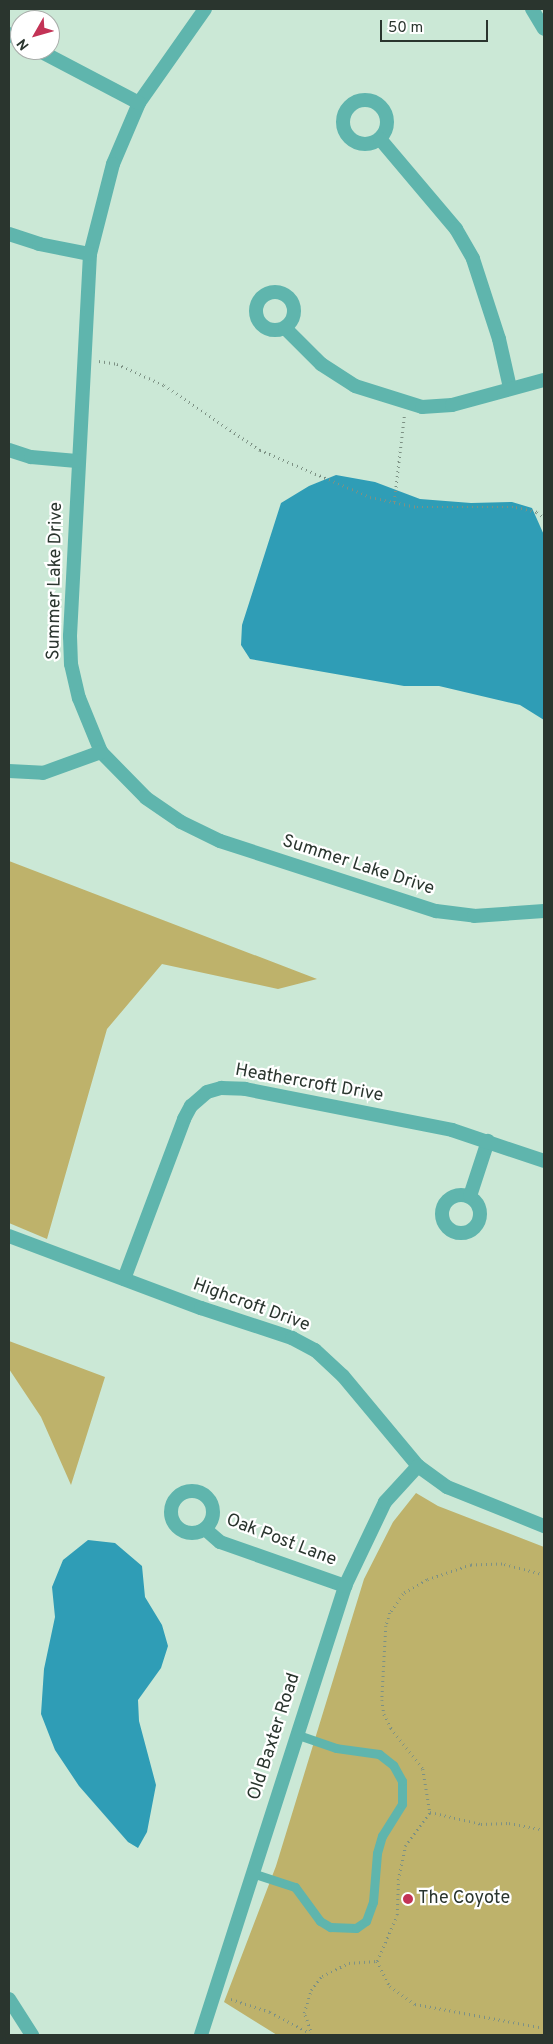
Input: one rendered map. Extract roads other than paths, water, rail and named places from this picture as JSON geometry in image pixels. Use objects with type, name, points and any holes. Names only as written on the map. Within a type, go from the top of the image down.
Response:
[{"type":"street","name":"Summer Lake Drive","points":[[205,9],[139,103],[113,164],[90,254],[78,461],[71,664],[79,698],[101,752],[146,798],[181,822],[220,840],[436,911],[474,916],[544,911]]},
{"type":"street","points":[[532,9],[544,29]]},
{"type":"street","points":[[57,60],[139,103]]},
{"type":"street","points":[[380,139],[456,229],[473,259],[499,339],[510,388]]},
{"type":"street","points":[[9,234],[39,244],[90,254]]},
{"type":"street","points":[[285,328],[321,364],[339,377],[355,386],[400,402],[422,407],[452,405],[544,380]]},
{"type":"street","points":[[9,450],[31,457],[78,461]]},
{"type":"street","points":[[9,771],[43,774],[101,752]]},
{"type":"street","name":"Heathercroft Drive","points":[[124,1279],[184,1119],[191,1106],[207,1092],[221,1088],[245,1089],[452,1130],[544,1161]]},
{"type":"street","points":[[470,1196],[488,1141]]},
{"type":"street","name":"Highcroft Drive","points":[[9,1236],[292,1338],[315,1350],[343,1376],[418,1466],[447,1487],[544,1526]]},
{"type":"street","name":"Old Baxter Road","points":[[201,2035],[295,1734],[345,1586],[385,1502],[418,1466]]},
{"type":"street","name":"Oak Post Lane","points":[[205,1528],[220,1542],[345,1586]]},
{"type":"street","points":[[9,1999],[32,2035]]},
{"type":"lane","points":[[252,1873],[295,1887],[320,1921],[330,1927],[356,1928],[366,1921],[374,1902],[377,1853],[382,1836],[402,1804],[402,1781],[393,1765],[379,1754],[336,1748],[295,1734]]},
{"type":"water","points":[[336,475],[375,482],[420,499],[471,503],[512,502],[532,508],[544,535],[544,720],[520,705],[439,686],[404,686],[250,659],[241,645],[242,625],[281,503],[309,486]]},
{"type":"water","points":[[88,1540],[115,1543],[142,1566],[145,1597],[162,1625],[168,1646],[161,1668],[138,1700],[139,1721],[156,1785],[147,1832],[138,1848],[128,1842],[79,1786],[55,1750],[41,1714],[44,1669],[55,1617],[52,1587],[63,1560]]},
{"type":"place","name":"The Coyote","points":[[408,1899]]}]
